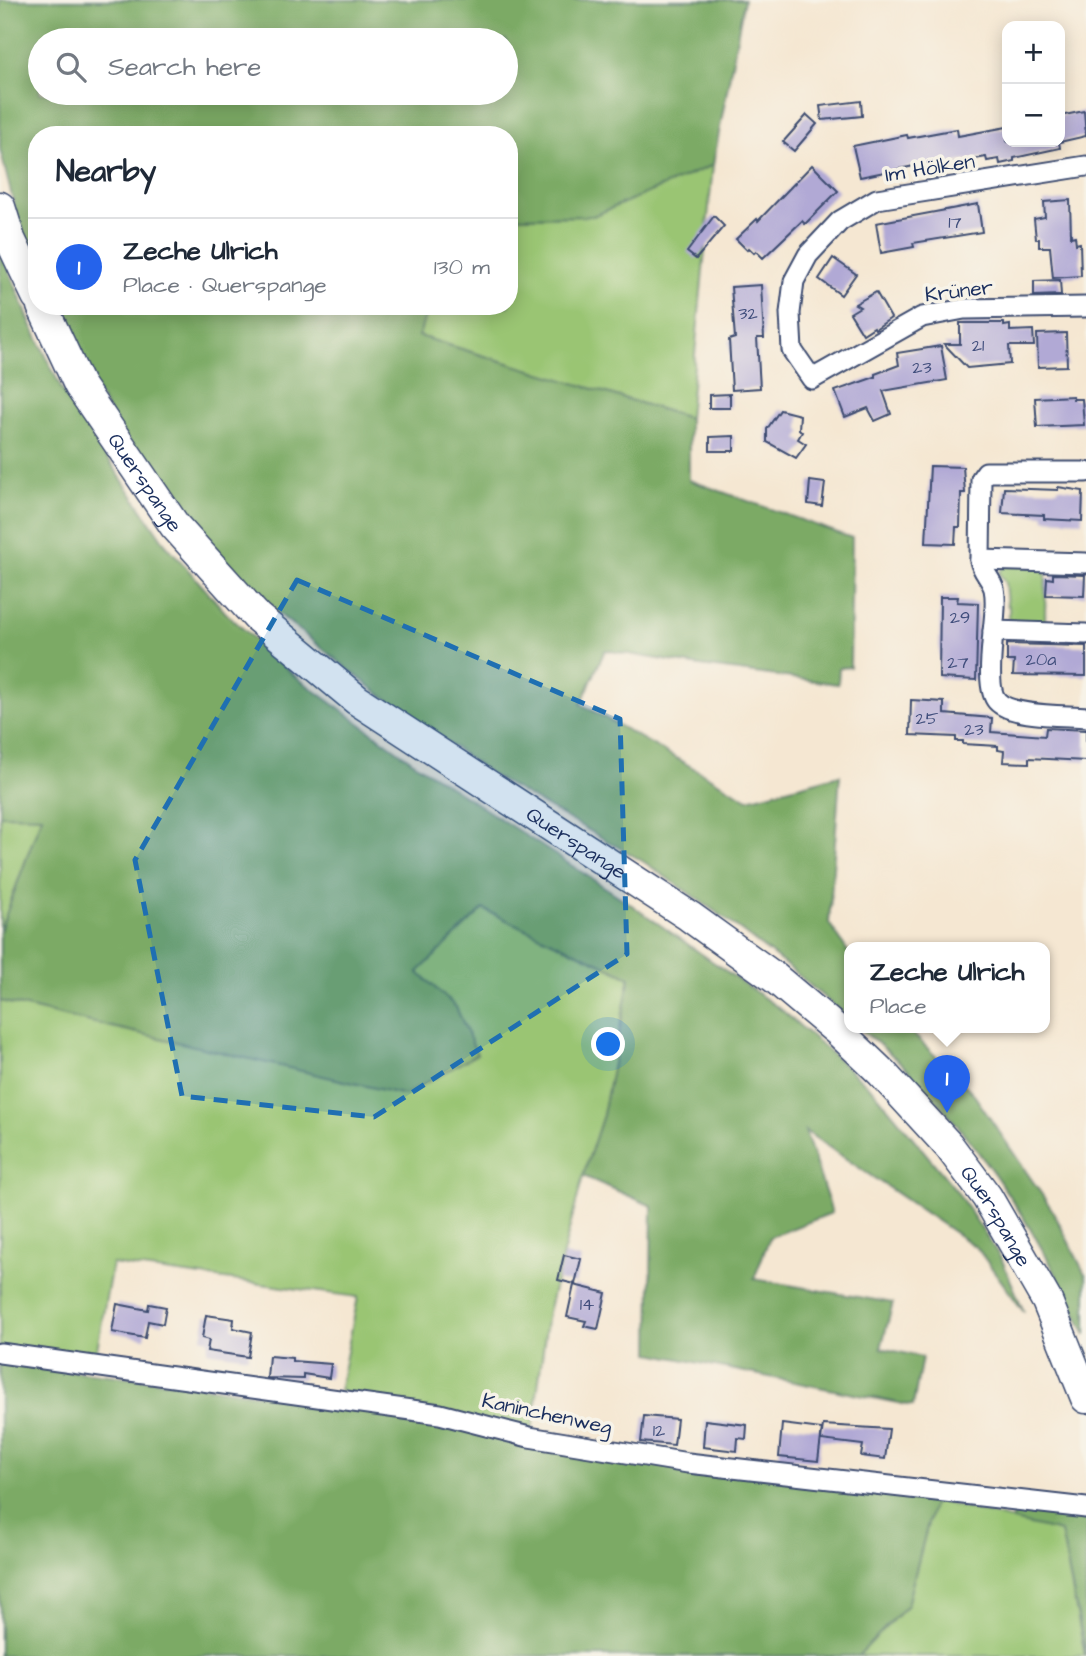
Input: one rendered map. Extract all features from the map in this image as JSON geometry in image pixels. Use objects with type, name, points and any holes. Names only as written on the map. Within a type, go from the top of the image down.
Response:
[{"type":"main road","points":[[0,207],[10,239],[28,277]]},
{"type":"main road","name":"Querspange","points":[[46,315],[79,385],[175,526],[257,617],[358,700],[690,916],[775,978],[838,1031],[882,1073],[949,1146],[987,1197],[1047,1301],[1086,1398]]},
{"type":"street","name":"Im Hölken","points":[[812,379],[792,350],[790,313],[794,281],[808,255],[840,221],[877,199],[1086,166]]},
{"type":"street","name":"Krüner","points":[[812,379],[922,317],[964,309],[1086,307]]},
{"type":"street","points":[[1086,472],[986,472],[981,479],[980,560],[981,569],[993,588],[992,690],[996,701],[1008,709],[1024,712],[1086,716]]},
{"type":"street","points":[[980,560],[1086,563]]},
{"type":"street","points":[[993,631],[1086,634]]},
{"type":"street","name":"Kaninchenweg","points":[[0,1353],[440,1414],[528,1437],[688,1464],[1086,1507]]},
{"type":"highlighted area","points":[[297,580],[620,719],[627,954],[374,1117],[182,1096],[135,860]]},
{"type":"green space","points":[[0,0],[744,0],[713,165],[593,216],[518,217],[518,126],[28,126],[28,248],[21,233],[0,149]]},
{"type":"green space","points":[[713,165],[689,418],[418,336],[425,315],[518,315],[518,217],[593,216]]},
{"type":"green space","points":[[0,248],[30,322],[62,390],[163,541],[226,613],[296,677],[416,764],[626,901],[783,1011],[876,1093],[956,1190],[1002,1260],[1024,1312],[977,1248],[805,1131],[832,1213],[770,1237],[754,1279],[893,1303],[881,1348],[922,1357],[913,1406],[650,1353],[652,1206],[583,1176],[603,1115],[630,977],[483,909],[418,972],[456,1007],[477,1054],[405,1095],[0,1001],[0,931],[42,816],[0,815]]},
{"type":"green space","points":[[58,315],[425,315],[419,336],[689,418],[689,480],[852,538],[850,667],[839,668],[838,684],[700,666],[605,650],[581,704],[748,799],[840,775],[829,923],[844,946],[844,1015],[791,969],[723,917],[644,862],[495,777],[373,689],[269,606],[213,548],[138,458],[87,377]]},
{"type":"green space","points":[[1005,564],[1046,569],[1045,621],[1009,622],[1005,583],[999,573]]},
{"type":"green space","points":[[0,815],[42,815],[0,931]]},
{"type":"green space","points":[[483,909],[630,977],[603,1115],[583,1176],[548,1312],[532,1432],[339,1391],[358,1297],[112,1264],[95,1361],[0,1348],[0,1001],[405,1095],[456,1007],[417,972]]},
{"type":"green space","points":[[865,1033],[912,1033],[972,1092],[1053,1211],[1086,1276],[1086,1335],[1051,1265],[1010,1197],[938,1102],[892,1055]]},
{"type":"green space","points":[[0,1363],[172,1382],[442,1421],[529,1445],[934,1500],[907,1605],[858,1656],[0,1656]]},
{"type":"green space","points":[[934,1500],[1061,1532],[1085,1656],[858,1656],[907,1605]]},
{"type":"green space","points":[[1012,1508],[1086,1519],[1086,1656],[1061,1532],[1012,1521]]},
{"type":"building","points":[[861,101],[862,116],[822,120],[820,106]]},
{"type":"building","points":[[1084,111],[1086,136],[1065,141],[1065,115]]},
{"type":"building","points":[[807,115],[817,124],[794,151],[783,142]]},
{"type":"building","points":[[1002,128],[1002,147],[1060,148],[1014,158],[1014,161],[1000,164],[999,159],[987,161],[986,157],[915,170],[914,166],[860,177],[853,146],[907,135],[908,138],[957,129],[958,136]]},
{"type":"building","points":[[812,165],[838,191],[805,224],[802,221],[763,258],[756,251],[754,253],[749,248],[747,250],[736,239],[757,219],[758,221]]},
{"type":"building","points":[[1070,200],[1071,237],[1075,236],[1076,244],[1080,243],[1081,276],[1053,278],[1050,247],[1039,247],[1034,219],[1045,217],[1044,202]]},
{"type":"building","points":[[978,204],[982,232],[913,243],[914,247],[881,253],[876,223]]},
{"type":"building","points":[[714,216],[724,226],[696,259],[687,252]]},
{"type":"building","points":[[833,258],[856,274],[841,295],[819,279]]},
{"type":"building","points":[[1060,280],[1061,295],[1034,296],[1034,281]]},
{"type":"building","points":[[761,285],[764,338],[757,338],[760,388],[732,390],[729,340],[735,338],[731,287]]},
{"type":"building","points":[[876,292],[891,318],[863,334],[850,313],[860,307],[855,304]]},
{"type":"building","points":[[960,323],[1004,323],[1004,326],[1010,325],[1010,331],[1033,330],[1034,346],[1009,346],[1010,364],[967,368],[944,344],[960,344]]},
{"type":"building","points":[[1066,333],[1067,366],[1038,367],[1037,334]]},
{"type":"building","points":[[941,346],[947,380],[883,391],[891,414],[875,421],[868,408],[845,417],[835,391],[899,365],[897,353]]},
{"type":"building","points":[[730,394],[730,408],[709,408],[709,395]]},
{"type":"building","points":[[1073,396],[1073,399],[1082,399],[1084,425],[1037,427],[1035,398]]},
{"type":"building","points":[[780,410],[800,415],[799,429],[802,432],[798,439],[806,444],[796,458],[767,442],[767,429]]},
{"type":"building","points":[[734,436],[734,451],[710,451],[710,437]]},
{"type":"building","points":[[930,466],[963,467],[965,493],[961,493],[960,527],[956,527],[955,544],[926,543]]},
{"type":"building","points":[[810,481],[825,483],[822,506],[808,504]]},
{"type":"building","points":[[1058,487],[1083,491],[1082,521],[1044,519],[1044,515],[1002,513],[1004,488],[1058,490]]},
{"type":"building","points":[[1053,574],[1085,575],[1084,596],[1046,595],[1047,578],[1053,579]]},
{"type":"building","points":[[940,597],[958,597],[957,602],[978,603],[976,680],[939,678]]},
{"type":"building","points":[[1007,644],[1086,646],[1086,676],[1013,675],[1014,661],[1007,661]]},
{"type":"building","points":[[911,700],[944,702],[944,714],[992,718],[991,732],[1045,736],[1046,728],[1086,730],[1086,761],[1029,758],[1029,763],[1003,762],[1004,751],[998,750],[998,746],[963,744],[963,741],[956,741],[956,737],[910,735]]},
{"type":"building","points":[[564,1255],[581,1259],[575,1284],[558,1280]]},
{"type":"building","points":[[574,1285],[606,1293],[598,1329],[584,1326],[586,1321],[567,1317]]},
{"type":"building","points":[[117,1304],[148,1310],[149,1304],[166,1307],[163,1324],[148,1321],[145,1338],[112,1332]]},
{"type":"building","points":[[206,1315],[234,1319],[233,1328],[252,1332],[248,1357],[207,1351],[209,1340],[202,1338]]},
{"type":"building","points":[[269,1356],[331,1364],[329,1378],[303,1374],[303,1379],[267,1378]]},
{"type":"building","points":[[644,1416],[677,1419],[674,1445],[641,1442]]},
{"type":"building","points":[[705,1420],[747,1425],[746,1439],[738,1438],[737,1451],[703,1447]]},
{"type":"building","points":[[782,1424],[822,1429],[818,1461],[779,1457]]},
{"type":"building","points":[[823,1425],[889,1429],[885,1459],[861,1456],[863,1445],[821,1440]]},
{"type":"place","name":"Zeche Ulrich","points":[[947,1113]]}]
